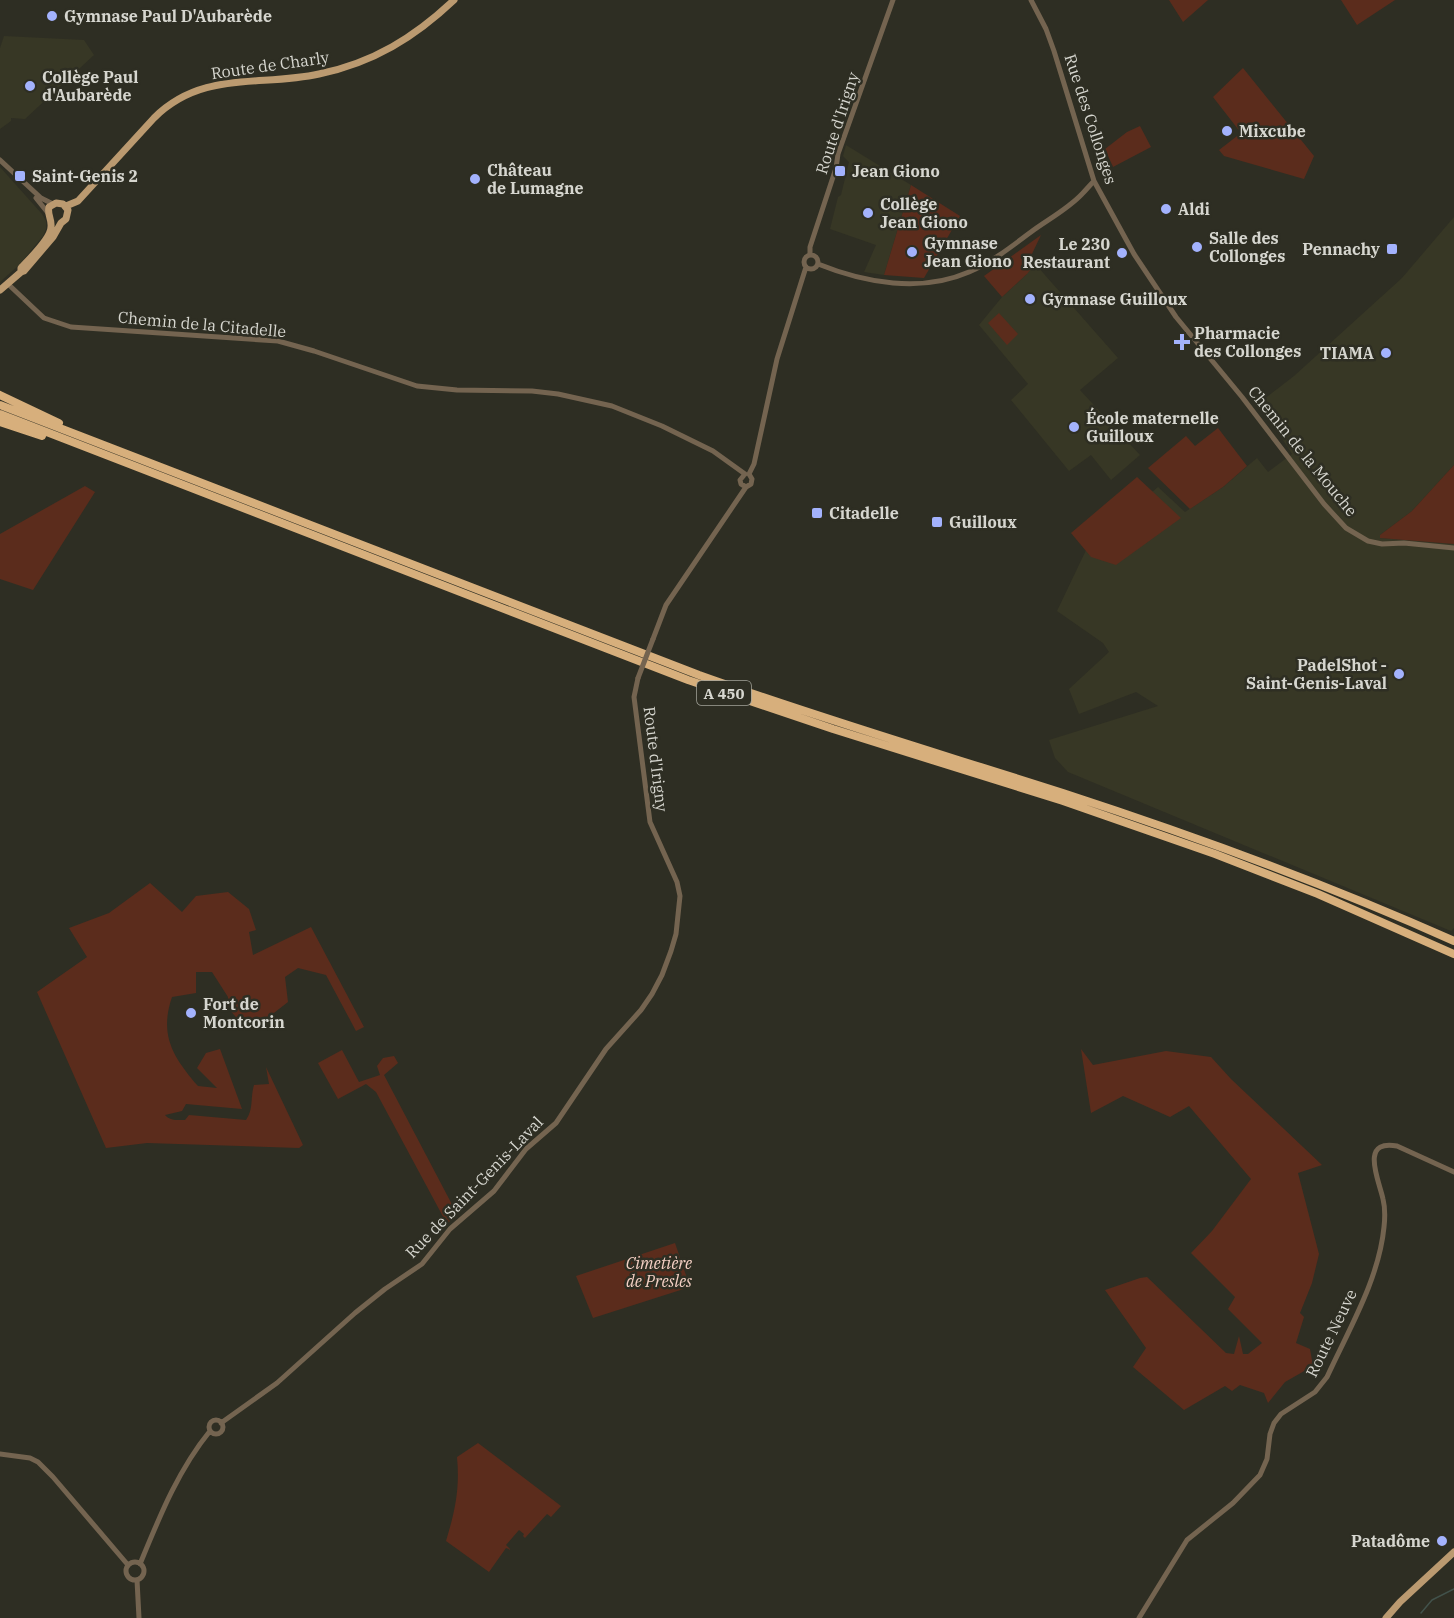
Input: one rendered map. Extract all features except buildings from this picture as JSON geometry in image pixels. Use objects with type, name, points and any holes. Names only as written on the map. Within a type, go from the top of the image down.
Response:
[{"type":"highway","points":[[0,395],[71,428],[76,435]]},
{"type":"highway","name":"A 450","points":[[0,405],[666,663],[770,701],[1151,823],[1305,880],[1454,941]]},
{"type":"highway","name":"A 450","points":[[0,414],[688,680],[822,726],[1063,801],[1215,854],[1329,899],[1454,954]]},
{"type":"highway","points":[[0,422],[78,449],[85,447]]},
{"type":"main road","name":"Route de Charly","points":[[67,209],[81,204],[103,175],[154,118],[166,106],[179,98],[207,87],[304,77],[350,66],[380,54],[409,38],[454,0]]},
{"type":"main road","points":[[0,290],[24,272],[66,219],[67,209],[60,203],[49,207],[51,228],[49,235],[21,268],[21,272]]},
{"type":"main road","points":[[49,216],[55,223],[61,223]]},
{"type":"main road","points":[[1386,1618],[1454,1552]]},
{"type":"street","name":"Route d'Irigny","points":[[810,254],[836,168],[838,154],[893,0]]},
{"type":"street","name":"Rue des Collonges","points":[[1031,0],[1046,28],[1097,188],[1159,294],[1235,389]]},
{"type":"street","points":[[0,162],[41,198],[53,204]]},
{"type":"street","points":[[0,162],[36,198],[49,216]]},
{"type":"street","points":[[818,264],[853,276],[899,284],[922,285],[947,279],[969,272],[1000,255],[1082,194],[1094,181]]},
{"type":"street","points":[[1082,194],[1097,188]]},
{"type":"street","points":[[810,254],[817,257],[818,264],[812,269],[806,267],[804,260],[810,254]]},
{"type":"street","name":"Route d'Irigny","points":[[671,951],[676,934],[680,896],[677,882],[650,822],[634,697],[638,678],[666,605],[746,487],[740,480],[754,464],[777,359],[806,267]]},
{"type":"street","name":"Chemin de la Citadelle","points":[[8,284],[44,318],[71,327],[278,341],[417,386],[457,390],[532,391],[558,394],[612,406],[662,426],[713,451],[747,474]]},
{"type":"street","name":"Chemin de la Mouche","points":[[1235,389],[1324,504],[1346,528],[1368,541],[1382,544],[1404,543],[1454,548]]},
{"type":"street","name":"Rue de Saint-Genis-Laval","points":[[141,1564],[175,1486],[210,1431],[209,1427],[213,1421],[221,1423],[277,1383],[355,1313],[422,1264],[450,1229],[494,1191],[526,1149],[556,1123],[606,1049],[641,1010],[662,975],[671,951]]},
{"type":"street","name":"Route Neuve","points":[[1139,1618],[1187,1540],[1233,1503],[1260,1475],[1267,1459],[1270,1434],[1281,1414],[1315,1392],[1327,1377],[1367,1291],[1376,1266],[1384,1228],[1384,1202],[1373,1161],[1375,1153],[1379,1148],[1388,1144],[1397,1146],[1454,1172]]},
{"type":"street","points":[[0,1454],[30,1458],[38,1462],[128,1565]]},
{"type":"street","points":[[135,1562],[141,1564],[144,1572],[142,1577],[132,1580],[128,1577],[126,1570],[128,1565],[135,1562]]},
{"type":"street","points":[[137,1580],[139,1618]]},
{"type":"shaded area","name":"Collège Paul d'Aubarède","points":[[4,36],[84,40],[94,55],[25,119],[11,118],[11,121],[0,129],[0,48]]},
{"type":"shaded area","name":"Collège Jean Giono","points":[[846,145],[911,185],[884,275],[864,272],[876,245],[830,229],[849,162],[843,156]]},
{"type":"shaded area","points":[[0,167],[42,214],[46,221],[46,229],[43,236],[19,265],[0,282]]},
{"type":"shaded area","points":[[1454,217],[1454,465],[1412,511],[1380,535],[1380,538],[1454,544],[1454,928],[1451,931],[1068,772],[1055,758],[1049,740],[1158,706],[1136,692],[1079,714],[1069,689],[1109,652],[1103,643],[1057,611],[1088,546],[1158,487],[1185,512],[1223,487],[1257,458],[1268,472],[1292,454],[1259,403],[1294,376],[1402,278]]},
{"type":"shaded area","points":[[1030,258],[1118,358],[1080,390],[1140,455],[1111,480],[1091,455],[1069,471],[1011,400],[1028,384],[979,325],[1002,297],[1027,274],[1024,262]]},
{"type":"green space","points":[[1169,0],[1208,0],[1183,22]]},
{"type":"green space","points":[[1341,0],[1395,0],[1357,25]]},
{"type":"green space","points":[[1243,68],[1314,156],[1304,179],[1224,156],[1219,150],[1241,133],[1213,97]]},
{"type":"green space","points":[[1140,126],[1151,147],[1113,167],[1105,149],[1127,132]]},
{"type":"green space","points":[[911,185],[960,216],[924,278],[884,275]]},
{"type":"green space","points":[[1041,235],[1030,258],[1025,262],[1031,269],[1002,297],[984,276]]},
{"type":"green space","points":[[999,313],[1018,334],[1007,345],[988,323]]},
{"type":"green space","points":[[1218,428],[1247,466],[1223,487],[1190,509],[1148,468],[1186,436],[1195,446]]},
{"type":"green space","points":[[1454,465],[1454,544],[1380,538],[1380,535],[1412,511]]},
{"type":"green space","points":[[1137,477],[1181,518],[1116,565],[1091,557],[1071,533]]},
{"type":"green space","points":[[85,486],[95,492],[33,590],[0,579],[0,534]]},
{"type":"green space","points":[[150,883],[182,912],[196,896],[228,892],[249,909],[256,930],[249,932],[253,955],[311,927],[364,1027],[356,1031],[326,975],[298,968],[285,977],[288,1002],[261,1023],[242,1024],[228,1008],[228,997],[212,972],[196,972],[196,993],[172,997],[167,1023],[175,1055],[198,1086],[217,1088],[197,1068],[206,1053],[220,1049],[242,1109],[186,1104],[182,1111],[165,1115],[167,1117],[174,1120],[185,1120],[189,1115],[246,1120],[250,1111],[254,1085],[269,1084],[266,1067],[303,1145],[299,1148],[147,1143],[106,1148],[37,992],[87,957],[69,928],[109,913]]},
{"type":"green space","points":[[1081,1049],[1093,1065],[1166,1051],[1211,1057],[1231,1079],[1322,1165],[1298,1173],[1319,1254],[1312,1283],[1300,1313],[1304,1317],[1296,1343],[1310,1349],[1313,1366],[1285,1382],[1268,1403],[1264,1393],[1240,1385],[1232,1391],[1225,1386],[1184,1410],[1133,1367],[1146,1348],[1105,1290],[1140,1278],[1147,1277],[1226,1353],[1234,1354],[1239,1336],[1243,1354],[1248,1354],[1262,1343],[1228,1309],[1235,1297],[1191,1253],[1212,1231],[1251,1179],[1189,1106],[1170,1117],[1123,1096],[1091,1113]]},
{"type":"green space","points":[[342,1050],[359,1082],[380,1075],[377,1066],[383,1058],[394,1056],[398,1063],[384,1075],[457,1214],[447,1224],[376,1092],[366,1084],[338,1099],[318,1063]]},
{"type":"green space","name":"Cimetière de Presles","points":[[675,1243],[690,1287],[593,1318],[576,1276]]},
{"type":"green space","points":[[478,1443],[561,1506],[551,1517],[547,1514],[525,1538],[519,1530],[506,1545],[511,1550],[506,1548],[489,1572],[446,1541],[456,1500],[457,1457]]},
{"type":"waterway","points":[[1421,1613],[1432,1600],[1454,1589]]},
{"type":"place","name":"Gymnase Paul D'Aubarède","points":[[52,16]]},
{"type":"place","name":"Collège Paul d'Aubarède","points":[[30,86]]},
{"type":"place","name":"Mixcube","points":[[1227,131]]},
{"type":"place","name":"Jean Giono","points":[[840,171]]},
{"type":"place","name":"Saint-Genis 2","points":[[20,176]]},
{"type":"place","name":"Château de Lumagne","points":[[475,179]]},
{"type":"place","name":"Aldi","points":[[1166,209]]},
{"type":"place","name":"Collège Jean Giono","points":[[868,213]]},
{"type":"place","name":"Salle des Collonges","points":[[1197,247]]},
{"type":"place","name":"Pennachy","points":[[1392,249]]},
{"type":"place","name":"Gymnase Jean Giono","points":[[912,252]]},
{"type":"place","name":"Le 230 Restaurant","points":[[1122,253]]},
{"type":"place","name":"Gymnase Guilloux","points":[[1030,299]]},
{"type":"place","name":"Pharmacie des Collonges","points":[[1182,342]]},
{"type":"place","name":"TIAMA","points":[[1386,353]]},
{"type":"place","name":"École maternelle Guilloux","points":[[1074,427]]},
{"type":"place","name":"Citadelle","points":[[817,513]]},
{"type":"place","name":"Guilloux","points":[[937,522]]},
{"type":"place","name":"PadelShot - Saint-Genis-Laval","points":[[1399,674]]},
{"type":"place","name":"Fort de Montcorin","points":[[191,1013]]},
{"type":"place","name":"Patadôme","points":[[1442,1541]]}]
